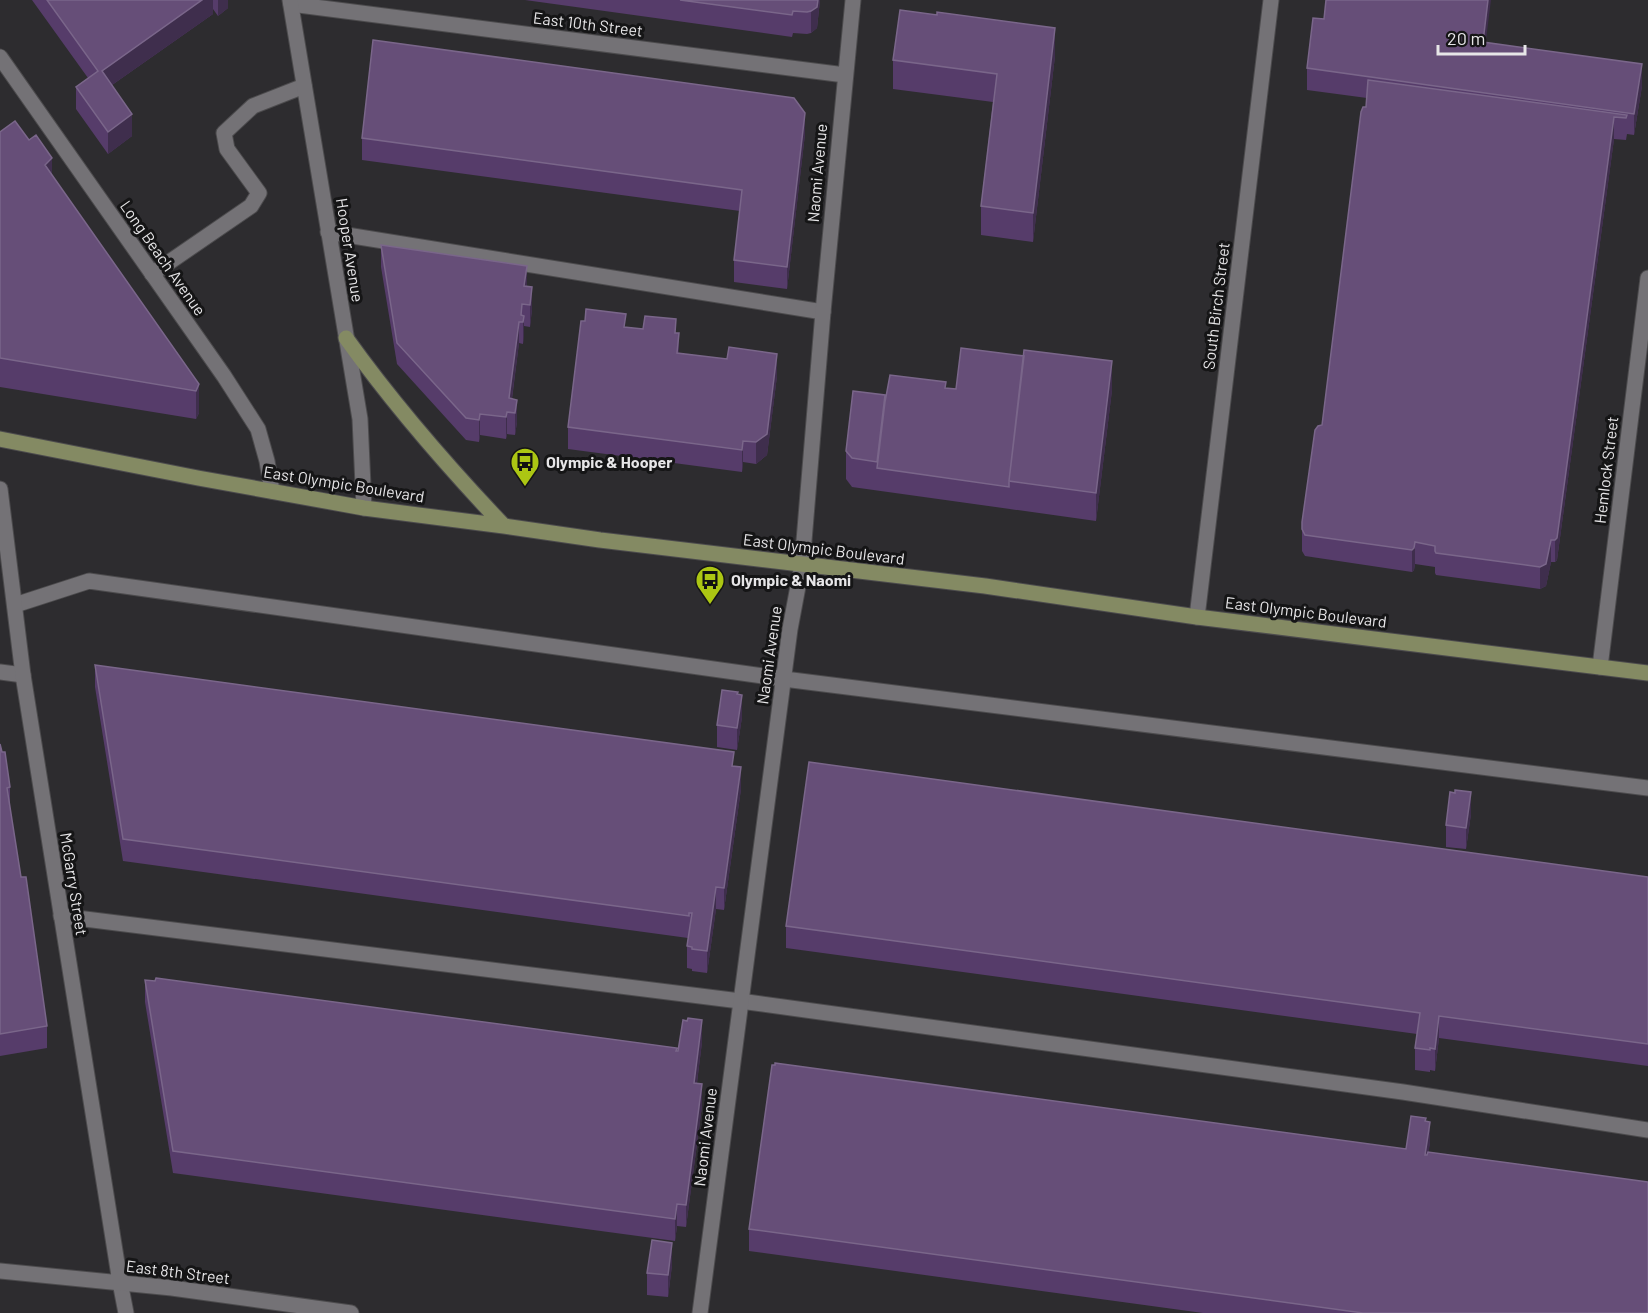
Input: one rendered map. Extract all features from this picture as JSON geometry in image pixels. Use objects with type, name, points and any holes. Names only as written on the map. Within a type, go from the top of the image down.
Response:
[{"type":"main road","points":[[346,338],[372,374],[435,451],[504,526]]},
{"type":"main road","name":"East Olympic Boulevard","points":[[0,439],[364,508],[600,540],[985,586],[1197,617],[1648,673]]},
{"type":"street","name":"Naomi Avenue","points":[[700,1313],[784,679],[802,565],[844,75],[853,0]]},
{"type":"street","name":"South Birch Street","points":[[1197,617],[1271,0]]},
{"type":"street","name":"East 10th Street","points":[[291,2],[844,75]]},
{"type":"street","name":"Hooper Avenue","points":[[291,2],[360,419],[364,508]]},
{"type":"street","name":"Long Beach Avenue","points":[[0,57],[224,376],[258,429],[272,491]]},
{"type":"street","points":[[152,274],[251,206],[259,193],[227,149],[224,133],[253,106],[304,86]]},
{"type":"street","points":[[328,232],[823,312]]},
{"type":"street","name":"Hemlock Street","points":[[1600,667],[1648,278]]},
{"type":"street","name":"McGarry Street","points":[[0,489],[23,675],[126,1313]]},
{"type":"street","points":[[15,605],[89,581],[784,679],[1648,788]]},
{"type":"street","points":[[0,672],[23,675]]},
{"type":"street","points":[[61,916],[741,1001],[1403,1092],[1648,1130]]},
{"type":"street","name":"East 8th Street","points":[[0,1271],[171,1288],[351,1313]]},
{"type":"building","points":[[47,0],[202,0],[102,71],[132,114],[108,132],[76,87],[98,71]]},
{"type":"building","points":[[680,0],[818,0],[817,7],[811,11],[793,11],[792,15]]},
{"type":"building","points":[[1326,0],[1488,0],[1483,42],[1642,64],[1634,114],[1307,68],[1313,18],[1324,19]]},
{"type":"building","points":[[900,10],[937,15],[937,12],[1055,28],[1033,213],[981,206],[997,74],[893,60]]},
{"type":"building","points":[[373,40],[794,98],[805,113],[787,267],[734,260],[742,190],[362,138]]},
{"type":"building","points":[[1368,80],[1627,115],[1626,118],[1614,117],[1557,538],[1551,540],[1546,564],[1540,567],[1436,553],[1435,546],[1415,542],[1412,550],[1305,535],[1302,529],[1315,430],[1322,425],[1361,112],[1363,107],[1366,107]]},
{"type":"building","points":[[15,121],[29,140],[36,135],[52,158],[45,165],[199,384],[196,391],[0,358],[0,132]]},
{"type":"building","points":[[381,245],[527,266],[524,286],[532,287],[530,305],[522,304],[521,315],[524,316],[523,322],[519,322],[509,398],[517,400],[515,413],[507,412],[506,417],[480,414],[479,420],[466,418],[397,343]]},
{"type":"building","points":[[586,309],[626,314],[624,327],[643,329],[645,316],[676,319],[675,333],[679,333],[677,353],[727,359],[729,347],[777,354],[767,434],[756,442],[743,441],[742,450],[568,427],[581,321],[585,321]]},
{"type":"building","points":[[961,348],[1024,356],[1009,487],[877,468],[890,375],[946,382],[945,388],[956,389]]},
{"type":"building","points":[[1024,350],[1112,361],[1096,493],[1009,481]]},
{"type":"building","points":[[853,391],[885,395],[877,462],[852,458],[846,451]]},
{"type":"building","points":[[95,665],[734,752],[732,766],[741,767],[724,888],[716,887],[707,951],[687,946],[692,913],[689,913],[689,916],[123,839]]},
{"type":"building","points":[[722,690],[738,692],[737,694],[742,695],[737,728],[717,725]]},
{"type":"building","points":[[0,744],[2,752],[5,752],[10,787],[7,788],[21,877],[26,877],[47,1026],[0,1034]]},
{"type":"building","points":[[809,762],[1648,877],[1648,1044],[1439,1016],[1435,1049],[1415,1048],[1420,1013],[786,926]]},
{"type":"building","points":[[1455,790],[1471,792],[1466,828],[1446,825],[1450,792],[1455,793]]},
{"type":"building","points":[[156,978],[677,1048],[676,1051],[678,1051],[683,1020],[687,1021],[688,1018],[702,1020],[694,1083],[702,1084],[686,1205],[677,1204],[675,1219],[173,1151],[145,980],[155,981]]},
{"type":"building","points":[[775,1063],[1406,1149],[1411,1116],[1426,1118],[1425,1121],[1430,1122],[1425,1155],[1428,1152],[1648,1182],[1648,1313],[1363,1313],[749,1229],[772,1065]]},
{"type":"building","points":[[652,1240],[672,1243],[668,1275],[647,1273]]},
{"type":"place","name":"Olympic & Hooper","points":[[525,488]]},
{"type":"place","name":"Olympic & Naomi","points":[[710,606]]}]
